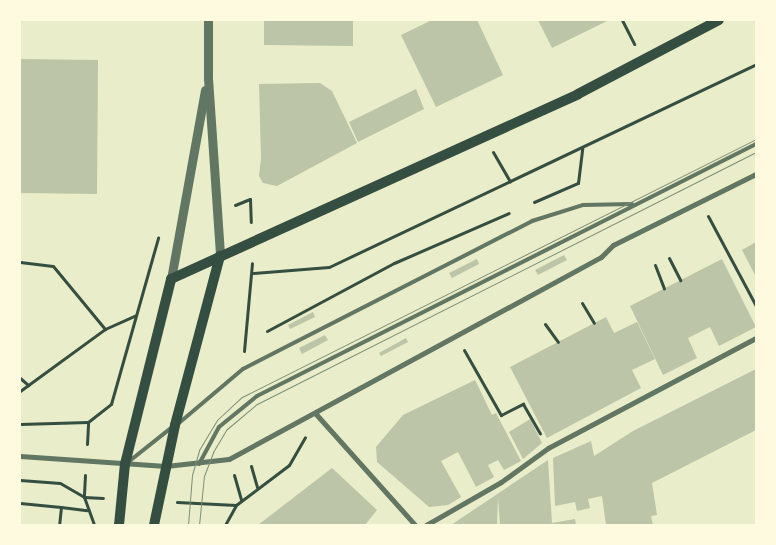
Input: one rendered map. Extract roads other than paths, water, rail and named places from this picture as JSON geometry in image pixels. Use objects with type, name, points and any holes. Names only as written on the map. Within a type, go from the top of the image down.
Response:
[{"type":"main road","points":[[119,525],[125,464],[171,279],[578,94],[719,20]]},
{"type":"main road","points":[[154,525],[176,425],[220,256]]},
{"type":"street","points":[[208,20],[208,78],[220,256]]},
{"type":"street","points":[[171,279],[208,78]]},
{"type":"street","points":[[20,456],[166,466],[199,464],[229,458],[601,256],[613,245],[756,174]]},
{"type":"street","points":[[426,525],[502,482],[548,448],[756,338]]},
{"type":"street","points":[[315,413],[415,525]]},
{"type":"lane","points":[[199,464],[219,426],[257,396],[756,144]]},
{"type":"lane","points":[[125,464],[176,425],[243,368],[532,221],[583,205],[634,204]]},
{"type":"tram line","points":[[188,525],[192,475],[199,450],[217,420],[242,397],[756,139]]},
{"type":"tram line","points":[[199,525],[204,476],[213,452],[227,429],[257,404],[756,152]]}]
